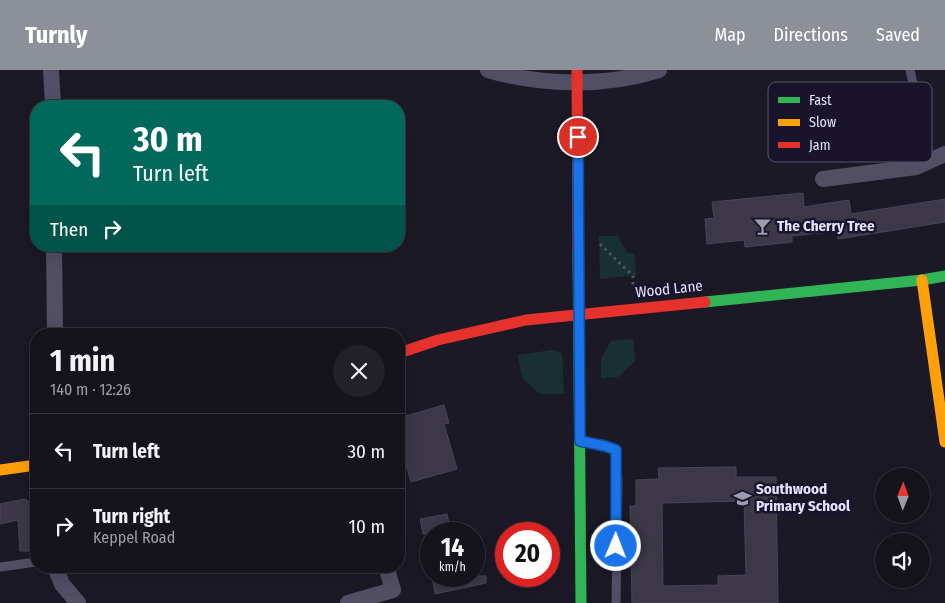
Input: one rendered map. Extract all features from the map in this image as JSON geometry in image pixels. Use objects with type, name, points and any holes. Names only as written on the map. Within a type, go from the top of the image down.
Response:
[{"type":"street","points":[[51,70],[53,100]]},
{"type":"street","points":[[488,70],[504,75],[540,81],[577,76],[617,79],[659,70]]},
{"type":"street","points":[[577,76],[581,603]]},
{"type":"street","points":[[823,179],[916,167],[927,162]]},
{"type":"street","points":[[54,252],[55,328]]},
{"type":"street","name":"Wood Lane","points":[[405,351],[438,340],[526,320],[580,313],[922,280],[945,276]]},
{"type":"street","points":[[922,280],[945,442]]},
{"type":"street","points":[[0,470],[30,466]]},
{"type":"street","points":[[58,573],[62,584],[78,603]]},
{"type":"street","points":[[348,603],[392,590],[388,573]]},
{"type":"lane","points":[[910,70],[914,82]]},
{"type":"lane","points":[[932,138],[938,157]]},
{"type":"lane","points":[[580,441],[616,450],[618,481],[616,603]]},
{"type":"lane","points":[[0,567],[30,563]]},
{"type":"path","points":[[579,229],[598,242],[633,276],[633,284]]},
{"type":"green space","points":[[599,236],[618,236],[627,253],[634,254],[636,275],[600,279]]},
{"type":"green space","points":[[633,339],[635,361],[618,377],[601,378],[601,358],[611,341]]},
{"type":"green space","points":[[552,350],[562,353],[564,394],[540,394],[522,378],[518,355]]},
{"type":"building","points":[[803,193],[804,207],[849,200],[851,214],[945,199],[945,222],[838,239],[837,231],[792,236],[792,242],[745,247],[744,240],[707,244],[705,219],[714,218],[712,202]]},
{"type":"building","points":[[444,405],[449,423],[444,424],[457,469],[411,482],[405,461],[405,416]]},
{"type":"building","points":[[736,467],[736,477],[776,477],[778,603],[632,603],[630,506],[636,506],[636,480],[659,479],[658,468]],"holes":[[[744,501],[746,575],[718,576],[718,585],[663,586],[662,503]]]},
{"type":"building","points":[[25,499],[30,503],[30,551],[20,551],[18,520],[0,524],[0,504]]},
{"type":"building","points":[[447,514],[449,522],[421,522],[420,519]]},
{"type":"building","points":[[434,587],[467,587],[435,594]]},
{"type":"traffic: fast","points":[[578,252],[581,603]]},
{"type":"traffic: fast","points":[[705,302],[945,276]]},
{"type":"traffic: slow","points":[[922,280],[945,442]]},
{"type":"traffic: slow","points":[[0,470],[30,466]]},
{"type":"traffic: jam","points":[[577,70],[578,252]]},
{"type":"traffic: jam","points":[[405,351],[438,340],[526,320],[705,302]]},
{"type":"place","name":"The Cherry Tree","points":[[763,226]]},
{"type":"place","name":"Southwood Primary School","points":[[742,498]]},
{"type":"route","points":[[578,137],[580,441],[616,450],[618,481],[616,546]]}]
